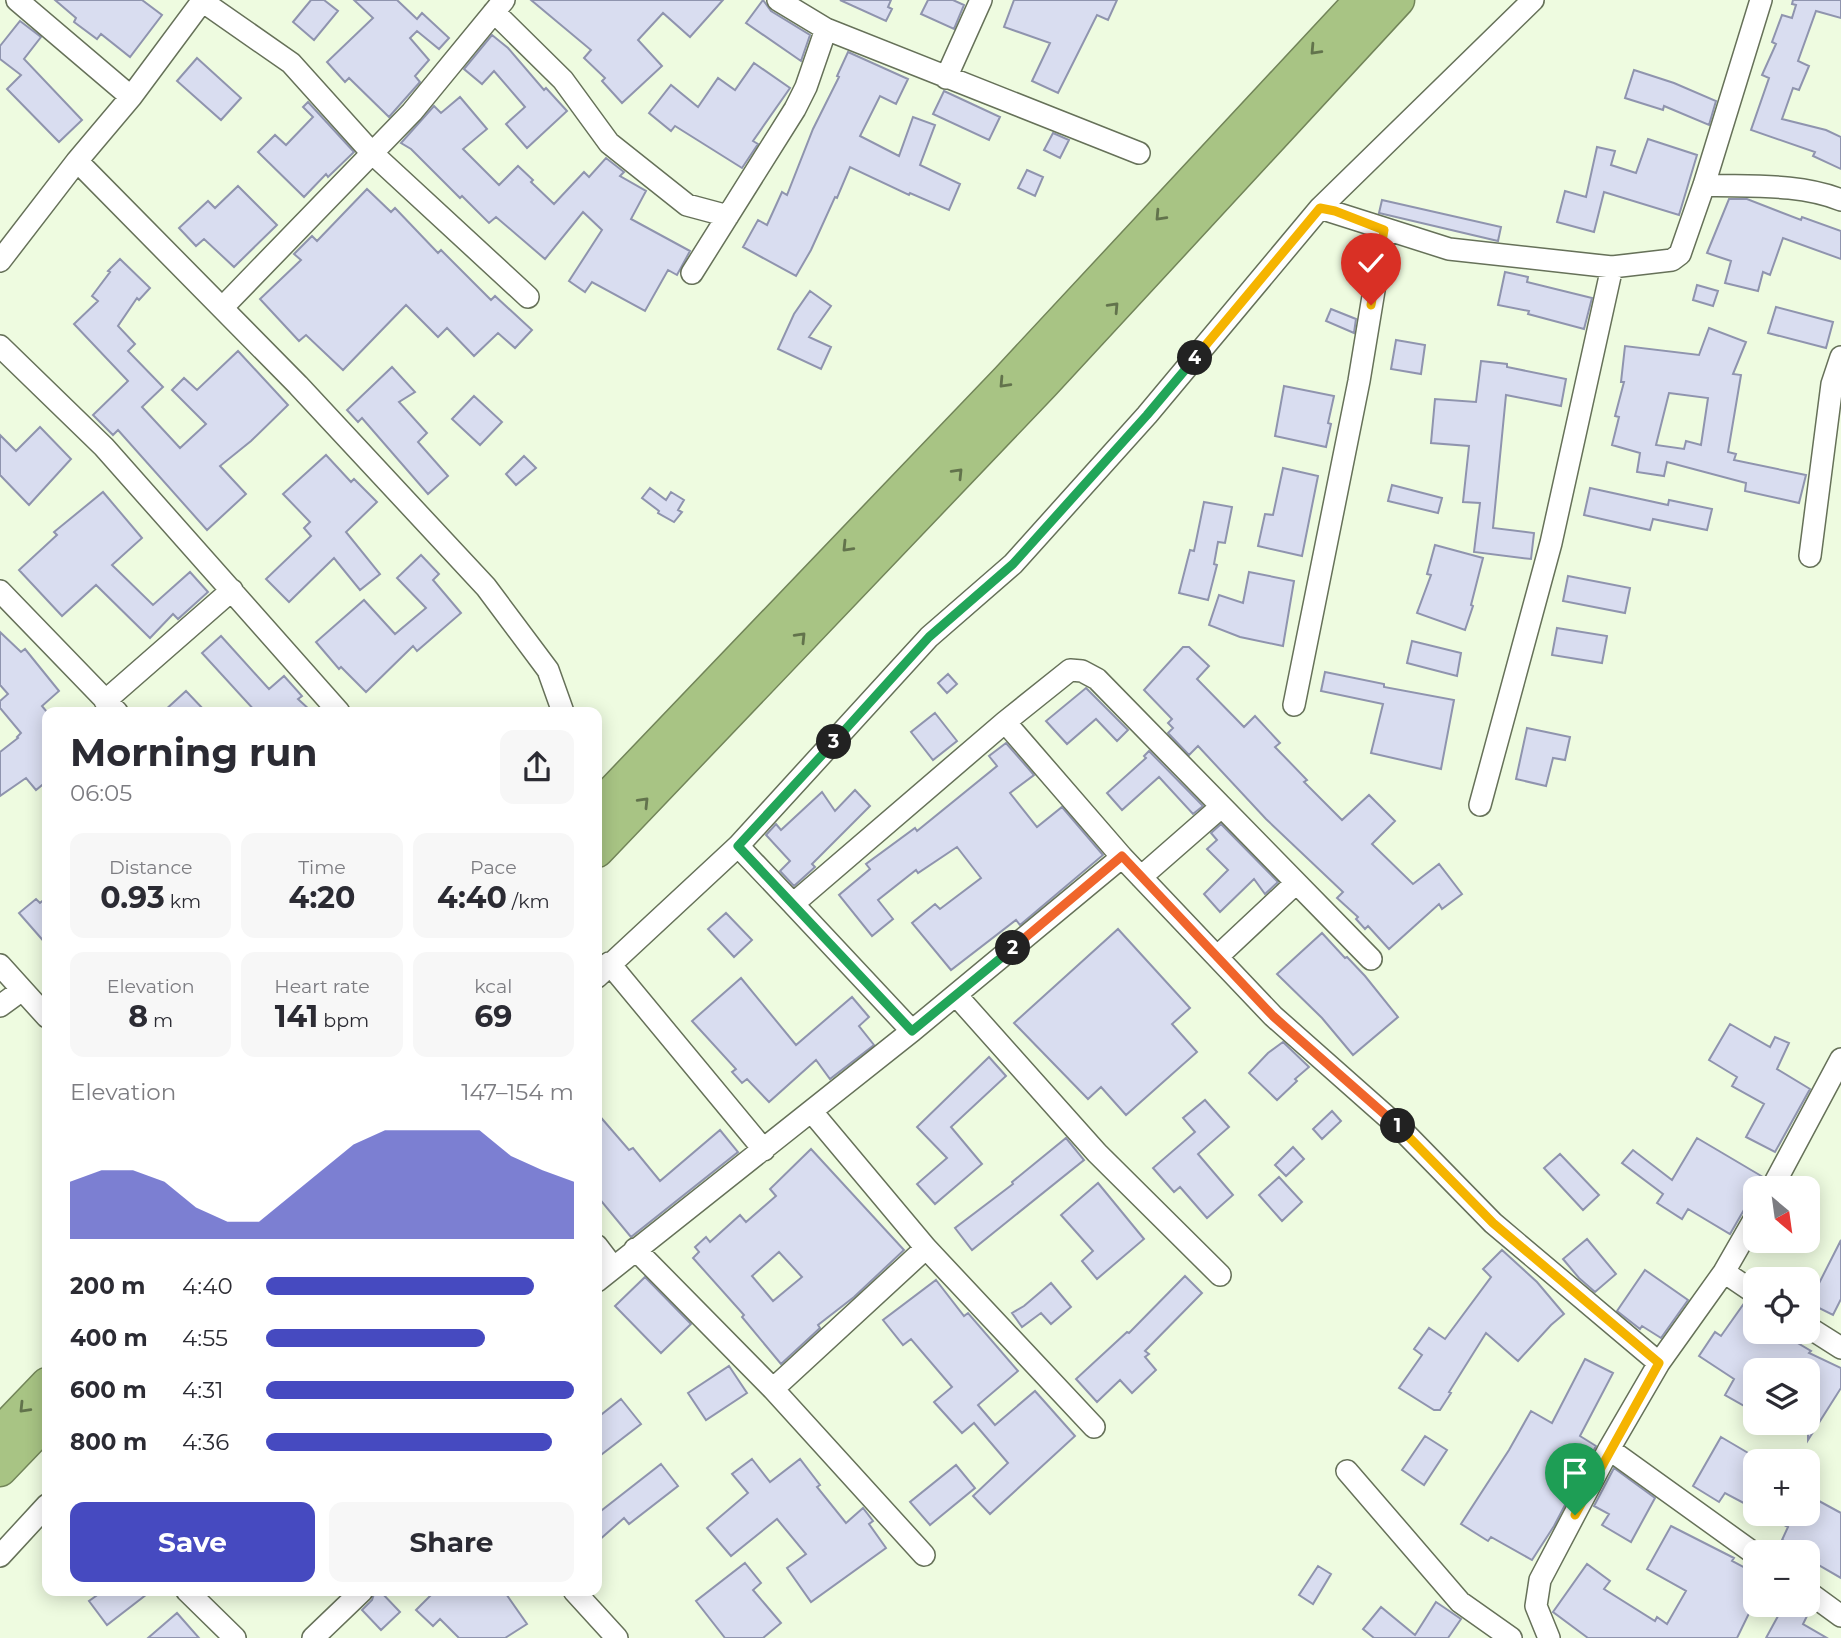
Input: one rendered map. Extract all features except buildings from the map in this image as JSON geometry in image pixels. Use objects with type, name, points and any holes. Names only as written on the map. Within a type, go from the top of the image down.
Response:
[{"type":"highway","points":[[602,803],[1007,380],[1361,0]]},
{"type":"highway","points":[[602,846],[1043,384],[1398,0]]},
{"type":"highway","points":[[0,1433],[42,1389]]},
{"type":"highway","points":[[0,1470],[42,1426]]},
{"type":"street","points":[[18,0],[131,97]]},
{"type":"street","points":[[946,78],[981,0]]},
{"type":"street","points":[[764,1150],[603,970],[738,846],[929,637],[1013,564],[1147,415],[1320,208],[1533,0]]},
{"type":"street","points":[[1320,208],[1449,249],[1612,267],[1672,260],[1680,254],[1704,185],[1760,0]]},
{"type":"street","points":[[0,261],[77,161],[131,97],[203,1],[291,63],[372,153],[528,297]]},
{"type":"street","points":[[787,2],[827,29],[1139,153]]},
{"type":"street","points":[[222,308],[412,112],[499,6],[563,80],[609,143],[687,205],[728,216]]},
{"type":"street","points":[[692,273],[794,109],[806,87],[827,29]]},
{"type":"street","points":[[77,161],[298,386],[486,587],[548,670],[561,707]]},
{"type":"street","points":[[1704,185],[1798,189],[1824,193],[1841,200]]},
{"type":"street","points":[[1294,705],[1359,381],[1384,230]]},
{"type":"street","points":[[1480,804],[1551,543],[1612,267]]},
{"type":"street","points":[[0,346],[104,447],[335,707]]},
{"type":"street","points":[[1810,556],[1832,384],[1841,357]]},
{"type":"street","points":[[0,591],[111,706],[232,590]]},
{"type":"street","points":[[793,904],[1005,722],[1070,670],[1082,671],[1097,679],[1371,958]]},
{"type":"street","points":[[1005,722],[1141,877],[1273,1016],[1403,1131],[1493,1223],[1659,1363]]},
{"type":"street","points":[[1141,877],[1221,807]]},
{"type":"street","points":[[738,846],[912,1031]]},
{"type":"street","points":[[602,1277],[957,995],[1122,856]]},
{"type":"street","points":[[1217,957],[1296,883]]},
{"type":"street","points":[[0,965],[42,1012]]},
{"type":"street","points":[[0,1006],[22,990]]},
{"type":"street","points":[[957,995],[1097,1153],[1220,1275]]},
{"type":"street","points":[[1779,1176],[1839,1066]]},
{"type":"street","points":[[812,1112],[926,1248],[1094,1427]]},
{"type":"street","points":[[1549,1638],[1536,1606],[1540,1580],[1609,1449],[1659,1363],[1724,1272],[1743,1239]]},
{"type":"street","points":[[635,1248],[774,1389],[924,1555]]},
{"type":"street","points":[[774,1389],[926,1248]]},
{"type":"street","points":[[602,1252],[614,1267]]},
{"type":"street","points":[[1724,1272],[1743,1285]]},
{"type":"street","points":[[1820,1335],[1841,1349]]},
{"type":"street","points":[[1609,1449],[1743,1545]]},
{"type":"street","points":[[1347,1471],[1460,1602],[1511,1638]]},
{"type":"street","points":[[0,1556],[42,1510]]},
{"type":"street","points":[[192,1596],[235,1638]]},
{"type":"street","points":[[313,1638],[357,1596]]},
{"type":"street","points":[[579,1596],[617,1638]]},
{"type":"street","points":[[1820,1601],[1841,1616]]},
{"type":"route","points":[[1371,305],[1384,230],[1320,208],[1147,415],[1013,564],[929,637],[738,846],[912,1031],[1122,856],[1273,1016],[1403,1131],[1493,1223],[1659,1363],[1609,1449],[1575,1515]]}]
